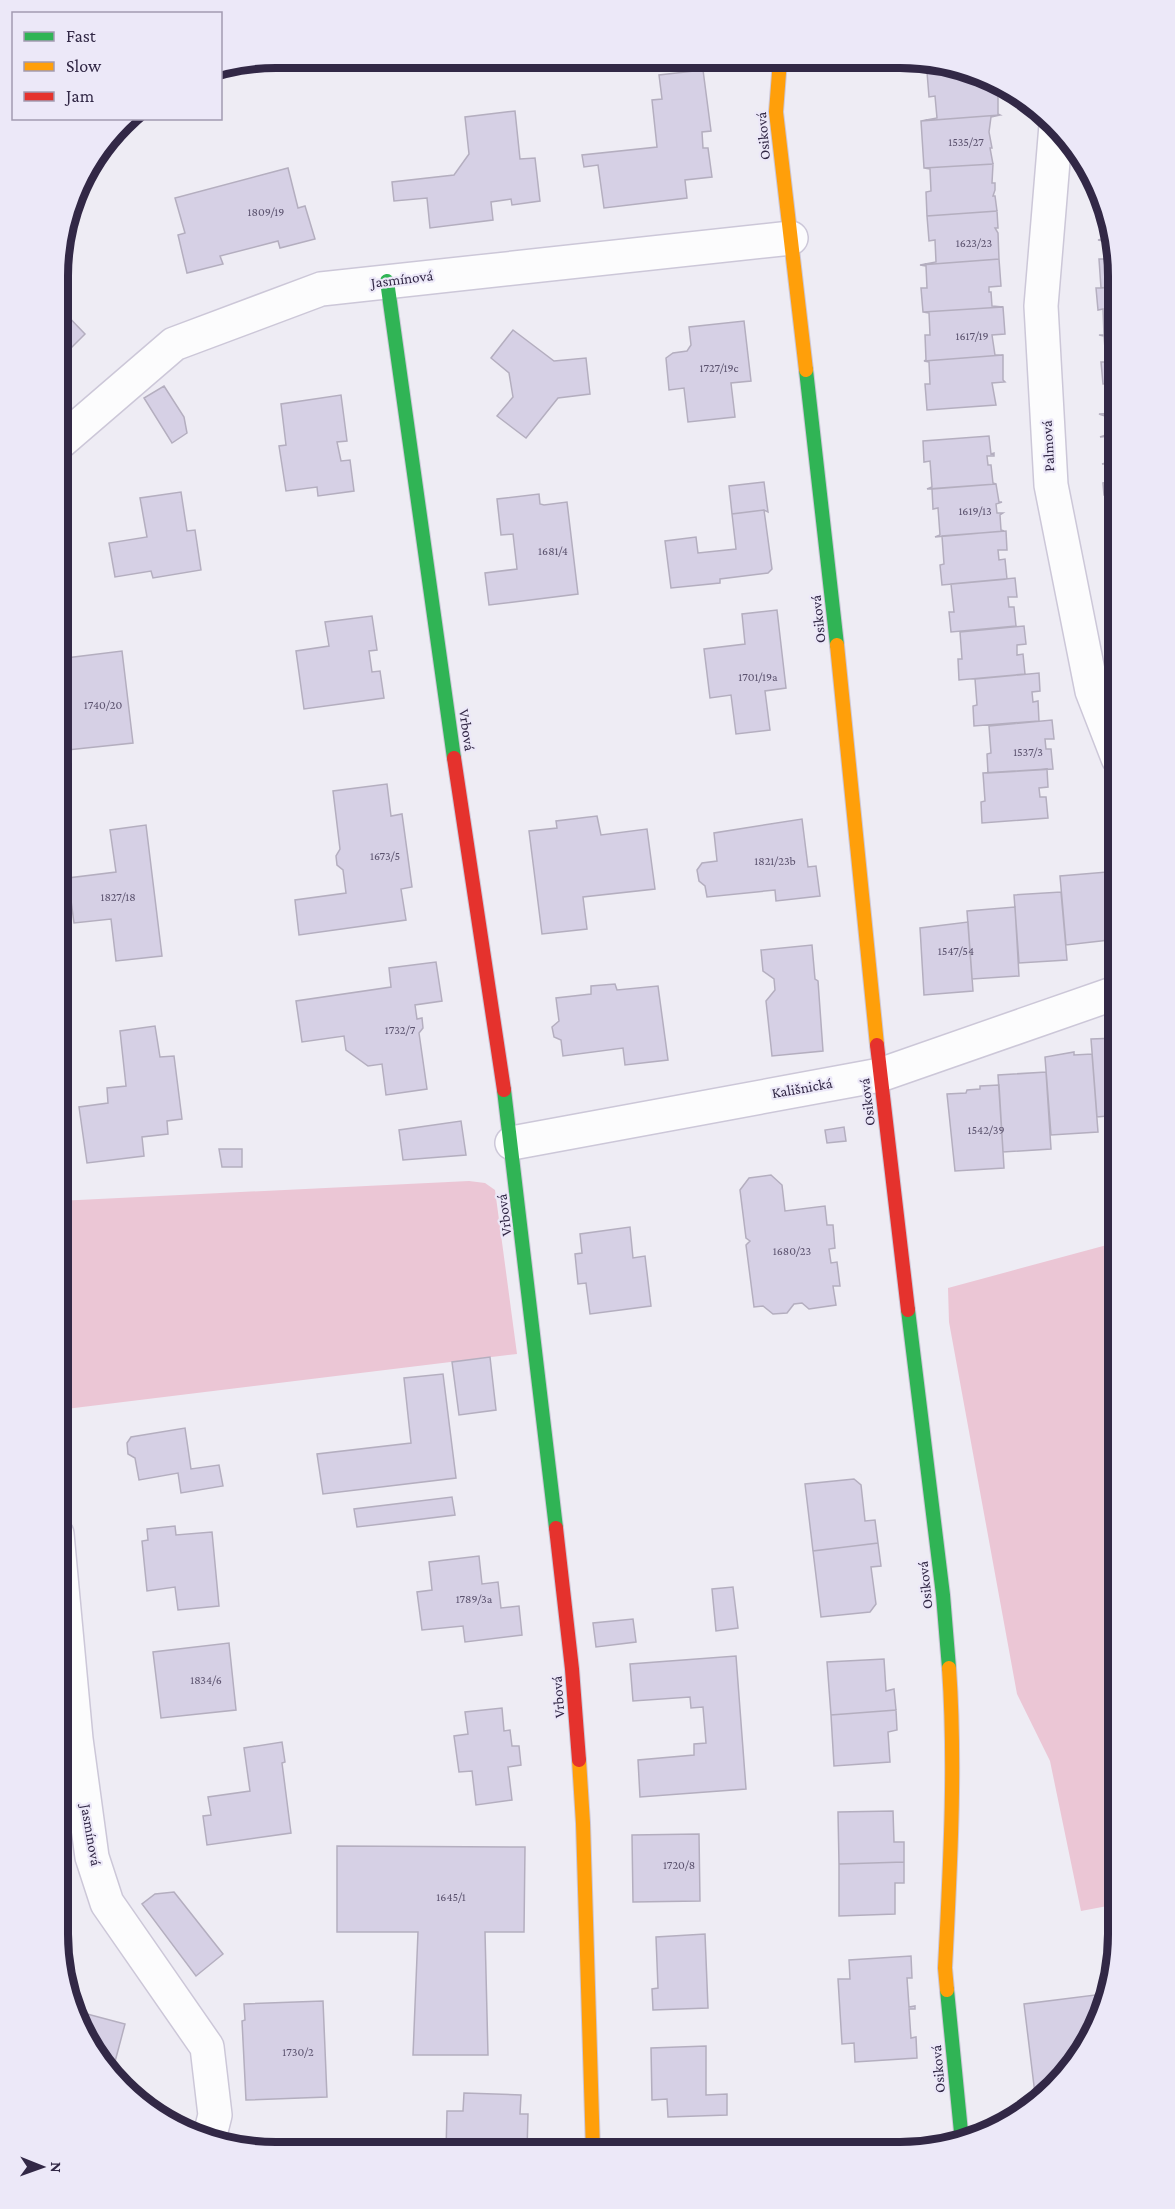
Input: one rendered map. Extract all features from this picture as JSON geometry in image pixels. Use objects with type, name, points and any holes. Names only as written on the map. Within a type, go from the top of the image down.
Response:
[{"type":"street","name":"Osiková","points":[[779,68],[776,111],[836,632],[880,1075],[944,1595],[953,1727],[945,1968],[961,2132]]},
{"type":"street","name":"Palmová","points":[[1055,137],[1041,306],[1051,485],[1092,691],[1108,732]]},
{"type":"street","name":"Jasmínová","points":[[68,435],[174,344],[321,289],[791,238]]},
{"type":"street","name":"Vrbová","points":[[387,281],[482,952],[512,1143],[572,1669],[583,1823],[593,2142]]},
{"type":"street","name":"Kališnická","points":[[512,1143],[880,1075],[1108,996]]},
{"type":"street","name":"Jasmínová","points":[[68,1653],[76,1739],[92,1857],[107,1903],[207,2047],[215,2115],[211,2131]]},
{"type":"shaded area","points":[[469,1181],[485,1183],[495,1190],[517,1354],[68,1409],[68,1201]]},
{"type":"shaded area","points":[[1107,1245],[1107,1906],[1081,1911],[1050,1761],[1017,1694],[949,1322],[948,1288]]},
{"type":"building","points":[[703,70],[711,131],[702,132],[703,148],[708,148],[712,177],[685,180],[687,198],[604,208],[598,165],[584,167],[582,155],[657,147],[652,100],[662,99],[659,75]]},
{"type":"building","points":[[940,71],[998,93],[998,114],[1000,115],[921,121],[937,118],[935,96],[929,97],[927,72]]},
{"type":"building","points":[[515,111],[520,159],[535,158],[540,201],[512,205],[511,199],[491,202],[493,220],[430,228],[427,198],[394,201],[392,182],[454,175],[469,154],[465,117]]},
{"type":"building","points":[[1000,115],[991,117],[989,132],[993,164],[924,168],[921,121]]},
{"type":"building","points":[[993,164],[992,183],[995,183],[995,190],[993,196],[995,196],[997,211],[927,216],[926,192],[931,191],[930,169],[924,168]]},
{"type":"building","points":[[288,168],[298,208],[305,206],[315,239],[280,248],[278,241],[220,256],[223,264],[187,273],[178,235],[185,233],[175,198]]},
{"type":"building","points":[[997,211],[998,228],[995,228],[998,233],[999,259],[920,265],[936,262],[935,240],[929,241],[927,216]]},
{"type":"building","points":[[1098,240],[1105,240],[1108,288],[1101,288],[1099,259],[1105,259],[1103,241]]},
{"type":"building","points":[[999,259],[1001,286],[989,287],[989,292],[991,292],[992,306],[1003,307],[923,312],[921,288],[927,288],[926,266],[920,265]]},
{"type":"building","points":[[1108,287],[1108,335],[1104,335],[1103,309],[1098,310],[1096,288]]},
{"type":"building","points":[[1003,307],[1005,334],[992,335],[995,355],[1003,355],[924,361],[926,360],[925,335],[930,335],[929,313],[923,312]]},
{"type":"building","points":[[68,316],[85,334],[68,351]]},
{"type":"building","points":[[744,321],[751,381],[731,383],[735,417],[688,422],[684,388],[669,390],[666,358],[673,353],[687,351],[691,345],[689,327]]},
{"type":"building","points":[[513,330],[554,361],[586,358],[590,394],[558,398],[526,438],[497,416],[513,397],[509,373],[491,358]]},
{"type":"building","points":[[1099,335],[1108,335],[1108,384],[1103,384],[1101,362],[1106,362],[1104,336]]},
{"type":"building","points":[[1003,355],[1003,380],[1005,382],[992,383],[996,405],[927,410],[925,384],[930,384],[929,362],[924,361]]},
{"type":"building","points":[[164,386],[184,417],[187,433],[172,443],[144,398]]},
{"type":"building","points":[[341,395],[347,441],[337,442],[341,461],[350,460],[354,491],[318,496],[317,487],[286,491],[279,446],[286,445],[281,404]]},
{"type":"building","points":[[1099,414],[1108,414],[1108,436],[1100,437],[1106,435],[1105,416]]},
{"type":"building","points":[[989,436],[991,454],[994,453],[994,456],[987,456],[988,465],[991,465],[993,483],[996,484],[927,489],[932,487],[930,461],[924,462],[923,441]]},
{"type":"building","points":[[764,482],[768,512],[764,510],[732,514],[729,486]]},
{"type":"building","points":[[1108,482],[1108,495],[1104,495],[1103,483]]},
{"type":"building","points":[[996,484],[999,502],[1002,502],[996,504],[997,513],[1003,513],[1000,515],[1001,530],[1004,531],[935,537],[940,535],[938,508],[933,509],[932,489]]},
{"type":"building","points":[[181,492],[187,531],[195,530],[201,570],[153,578],[151,571],[115,577],[109,543],[147,537],[140,498]]},
{"type":"building","points":[[539,494],[540,504],[567,502],[578,594],[489,605],[485,573],[517,569],[513,534],[501,535],[497,499]]},
{"type":"building","points":[[764,510],[772,569],[768,573],[720,579],[720,583],[671,588],[665,541],[696,537],[698,553],[736,549],[732,514]]},
{"type":"building","points":[[1006,531],[1007,550],[998,550],[999,560],[1005,559],[1007,579],[942,585],[940,565],[944,564],[942,536]]},
{"type":"building","points":[[1015,578],[1017,597],[1008,597],[1009,607],[1014,607],[1016,626],[951,632],[949,612],[954,612],[951,584]]},
{"type":"building","points":[[777,610],[786,688],[765,691],[770,730],[736,734],[731,695],[710,698],[704,649],[745,644],[742,614]]},
{"type":"building","points":[[372,616],[377,650],[369,651],[372,672],[380,671],[384,698],[304,709],[296,651],[329,646],[325,622]]},
{"type":"building","points":[[1024,626],[1026,644],[1017,645],[1017,655],[1023,654],[1025,674],[959,680],[958,659],[962,659],[960,632]]},
{"type":"building","points":[[122,651],[133,743],[68,750],[68,658]]},
{"type":"building","points":[[1039,673],[1040,691],[1032,692],[1033,702],[1038,701],[1039,721],[974,726],[973,706],[977,705],[975,679]]},
{"type":"building","points":[[1052,720],[1054,739],[1045,739],[1046,749],[1051,749],[1053,769],[988,773],[987,754],[991,753],[989,726]]},
{"type":"building","points":[[1047,769],[1048,787],[1039,788],[1040,797],[1046,797],[1048,818],[982,823],[981,802],[985,801],[983,773]]},
{"type":"building","points":[[387,784],[391,816],[402,814],[412,887],[401,889],[406,920],[299,935],[295,900],[346,893],[343,870],[337,865],[336,856],[340,849],[333,791]]},
{"type":"building","points":[[597,816],[601,835],[647,829],[655,889],[583,897],[587,929],[542,934],[529,831],[557,828],[556,821]]},
{"type":"building","points":[[802,819],[808,867],[816,866],[820,896],[776,901],[775,890],[707,897],[705,886],[699,881],[697,870],[702,863],[717,861],[714,833]]},
{"type":"building","points":[[146,825],[162,956],[116,961],[111,919],[74,923],[68,878],[116,872],[110,830]]},
{"type":"building","points":[[1107,872],[1108,940],[1066,945],[1060,876]]},
{"type":"building","points":[[1061,892],[1067,960],[1019,963],[1014,895]]},
{"type":"building","points":[[1015,907],[1019,976],[972,979],[967,911]]},
{"type":"building","points":[[968,922],[973,991],[924,995],[920,928]]},
{"type":"building","points":[[812,945],[815,979],[818,981],[823,1051],[772,1056],[766,1001],[775,990],[774,979],[763,971],[761,950]]},
{"type":"building","points":[[436,962],[442,1001],[415,1005],[417,1019],[422,1018],[423,1028],[419,1033],[427,1089],[386,1095],[382,1064],[368,1066],[346,1050],[344,1036],[302,1042],[296,1001],[391,987],[389,968]]},
{"type":"building","points":[[615,984],[617,990],[658,986],[668,1060],[625,1065],[623,1048],[563,1056],[561,1040],[554,1037],[552,1027],[559,1021],[556,998],[591,994],[591,986]]},
{"type":"building","points":[[155,1026],[160,1057],[174,1056],[182,1119],[167,1121],[168,1134],[142,1137],[144,1156],[87,1163],[79,1107],[108,1103],[107,1088],[126,1086],[120,1031]]},
{"type":"building","points":[[1108,1038],[1107,1116],[1097,1117],[1091,1039]]},
{"type":"building","points":[[1074,1052],[1074,1055],[1092,1054],[1098,1132],[1051,1135],[1045,1057]]},
{"type":"building","points":[[1046,1072],[1051,1149],[1003,1152],[998,1075]]},
{"type":"building","points":[[999,1085],[1004,1168],[955,1171],[947,1094],[966,1093],[967,1090],[980,1089],[980,1086]]},
{"type":"building","points":[[461,1121],[466,1155],[403,1160],[399,1130]]},
{"type":"building","points":[[844,1127],[846,1141],[827,1143],[825,1130]]},
{"type":"building","points":[[219,1149],[242,1149],[242,1167],[222,1167]]},
{"type":"building","points":[[771,1175],[782,1185],[785,1211],[825,1206],[827,1225],[833,1225],[835,1248],[829,1249],[831,1263],[837,1262],[840,1286],[833,1286],[836,1305],[809,1309],[802,1303],[794,1304],[787,1313],[773,1314],[763,1306],[754,1307],[746,1245],[750,1241],[746,1238],[740,1190],[749,1178]]},
{"type":"building","points":[[630,1227],[633,1258],[645,1256],[651,1306],[590,1314],[586,1283],[578,1284],[575,1254],[582,1253],[580,1234]]},
{"type":"building","points":[[490,1357],[496,1410],[459,1415],[452,1362]]},
{"type":"building","points":[[443,1374],[456,1478],[323,1494],[317,1454],[411,1443],[404,1378]]},
{"type":"building","points":[[185,1428],[191,1469],[219,1465],[223,1486],[181,1493],[178,1473],[139,1480],[135,1458],[128,1454],[127,1443],[131,1437]]},
{"type":"building","points":[[854,1479],[861,1485],[865,1521],[875,1520],[878,1543],[813,1551],[805,1484]]},
{"type":"building","points":[[452,1497],[455,1515],[357,1527],[354,1509]]},
{"type":"building","points":[[175,1526],[176,1535],[212,1532],[219,1606],[178,1610],[175,1587],[147,1591],[142,1541],[148,1540],[147,1529]]},
{"type":"building","points":[[878,1543],[881,1566],[871,1567],[876,1604],[870,1612],[821,1617],[813,1551]]},
{"type":"building","points":[[479,1556],[482,1584],[498,1582],[501,1608],[519,1606],[522,1635],[465,1642],[463,1626],[422,1630],[417,1592],[432,1590],[429,1562]]},
{"type":"building","points":[[733,1587],[738,1628],[716,1631],[712,1589]]},
{"type":"building","points":[[633,1619],[636,1642],[596,1647],[593,1623]]},
{"type":"building","points":[[229,1643],[236,1710],[161,1718],[153,1652]]},
{"type":"building","points":[[736,1656],[746,1789],[640,1797],[638,1760],[694,1755],[694,1744],[706,1743],[703,1707],[691,1708],[690,1697],[633,1701],[630,1664]]},
{"type":"building","points":[[884,1659],[886,1691],[894,1689],[896,1710],[831,1715],[827,1662]]},
{"type":"building","points":[[502,1708],[504,1731],[510,1730],[512,1746],[519,1746],[521,1765],[508,1767],[512,1800],[476,1805],[472,1771],[459,1772],[454,1736],[468,1734],[465,1712]]},
{"type":"building","points":[[896,1710],[897,1730],[888,1732],[890,1762],[834,1766],[831,1715]]},
{"type":"building","points":[[282,1742],[285,1762],[282,1763],[291,1833],[207,1845],[203,1816],[211,1815],[208,1797],[250,1791],[244,1748]]},
{"type":"building","points":[[893,1811],[894,1842],[904,1842],[904,1862],[839,1864],[838,1812]]},
{"type":"building","points":[[699,1834],[700,1901],[633,1902],[632,1835]]},
{"type":"building","points":[[337,1846],[525,1847],[524,1932],[485,1932],[488,2055],[413,2055],[418,1932],[337,1932]]},
{"type":"building","points":[[904,1862],[904,1883],[895,1883],[895,1914],[839,1916],[839,1864]]},
{"type":"building","points":[[174,1892],[223,1954],[196,1976],[142,1904],[155,1894]]},
{"type":"building","points":[[705,1934],[708,2008],[653,2010],[652,1989],[658,1988],[656,1937]]},
{"type":"building","points":[[911,1956],[912,1978],[907,1978],[909,2007],[915,2006],[915,2009],[909,2009],[911,2038],[916,2037],[917,2058],[855,2062],[854,2043],[842,2044],[838,1979],[850,1979],[849,1960]]},
{"type":"building","points":[[1095,1995],[1092,2013],[1080,2038],[1065,2060],[1035,2092],[1024,2004]]},
{"type":"building","points":[[323,2001],[327,2097],[246,2100],[242,2021],[245,2020],[244,2004]]},
{"type":"building","points":[[84,2013],[125,2024],[114,2064],[103,2049]]},
{"type":"building","points":[[706,2046],[706,2095],[727,2094],[727,2115],[668,2117],[667,2099],[652,2100],[651,2048]]},
{"type":"building","points":[[464,2093],[521,2095],[520,2114],[528,2114],[527,2142],[446,2142],[447,2111],[463,2111]]},
{"type":"traffic: fast","points":[[387,281],[454,758]]},
{"type":"traffic: fast","points":[[806,370],[837,645]]},
{"type":"traffic: fast","points":[[504,1090],[556,1528]]},
{"type":"traffic: fast","points":[[908,1310],[943,1595],[949,1668]]},
{"type":"traffic: fast","points":[[947,1990],[961,2132]]},
{"type":"traffic: slow","points":[[779,68],[776,112],[806,370]]},
{"type":"traffic: slow","points":[[837,645],[877,1045]]},
{"type":"traffic: slow","points":[[947,1990],[945,1968],[952,1780],[949,1668]]},
{"type":"traffic: slow","points":[[579,1760],[593,2142]]},
{"type":"traffic: jam","points":[[454,758],[504,1090]]},
{"type":"traffic: jam","points":[[877,1045],[908,1310]]},
{"type":"traffic: jam","points":[[556,1528],[572,1669],[579,1760]]}]
